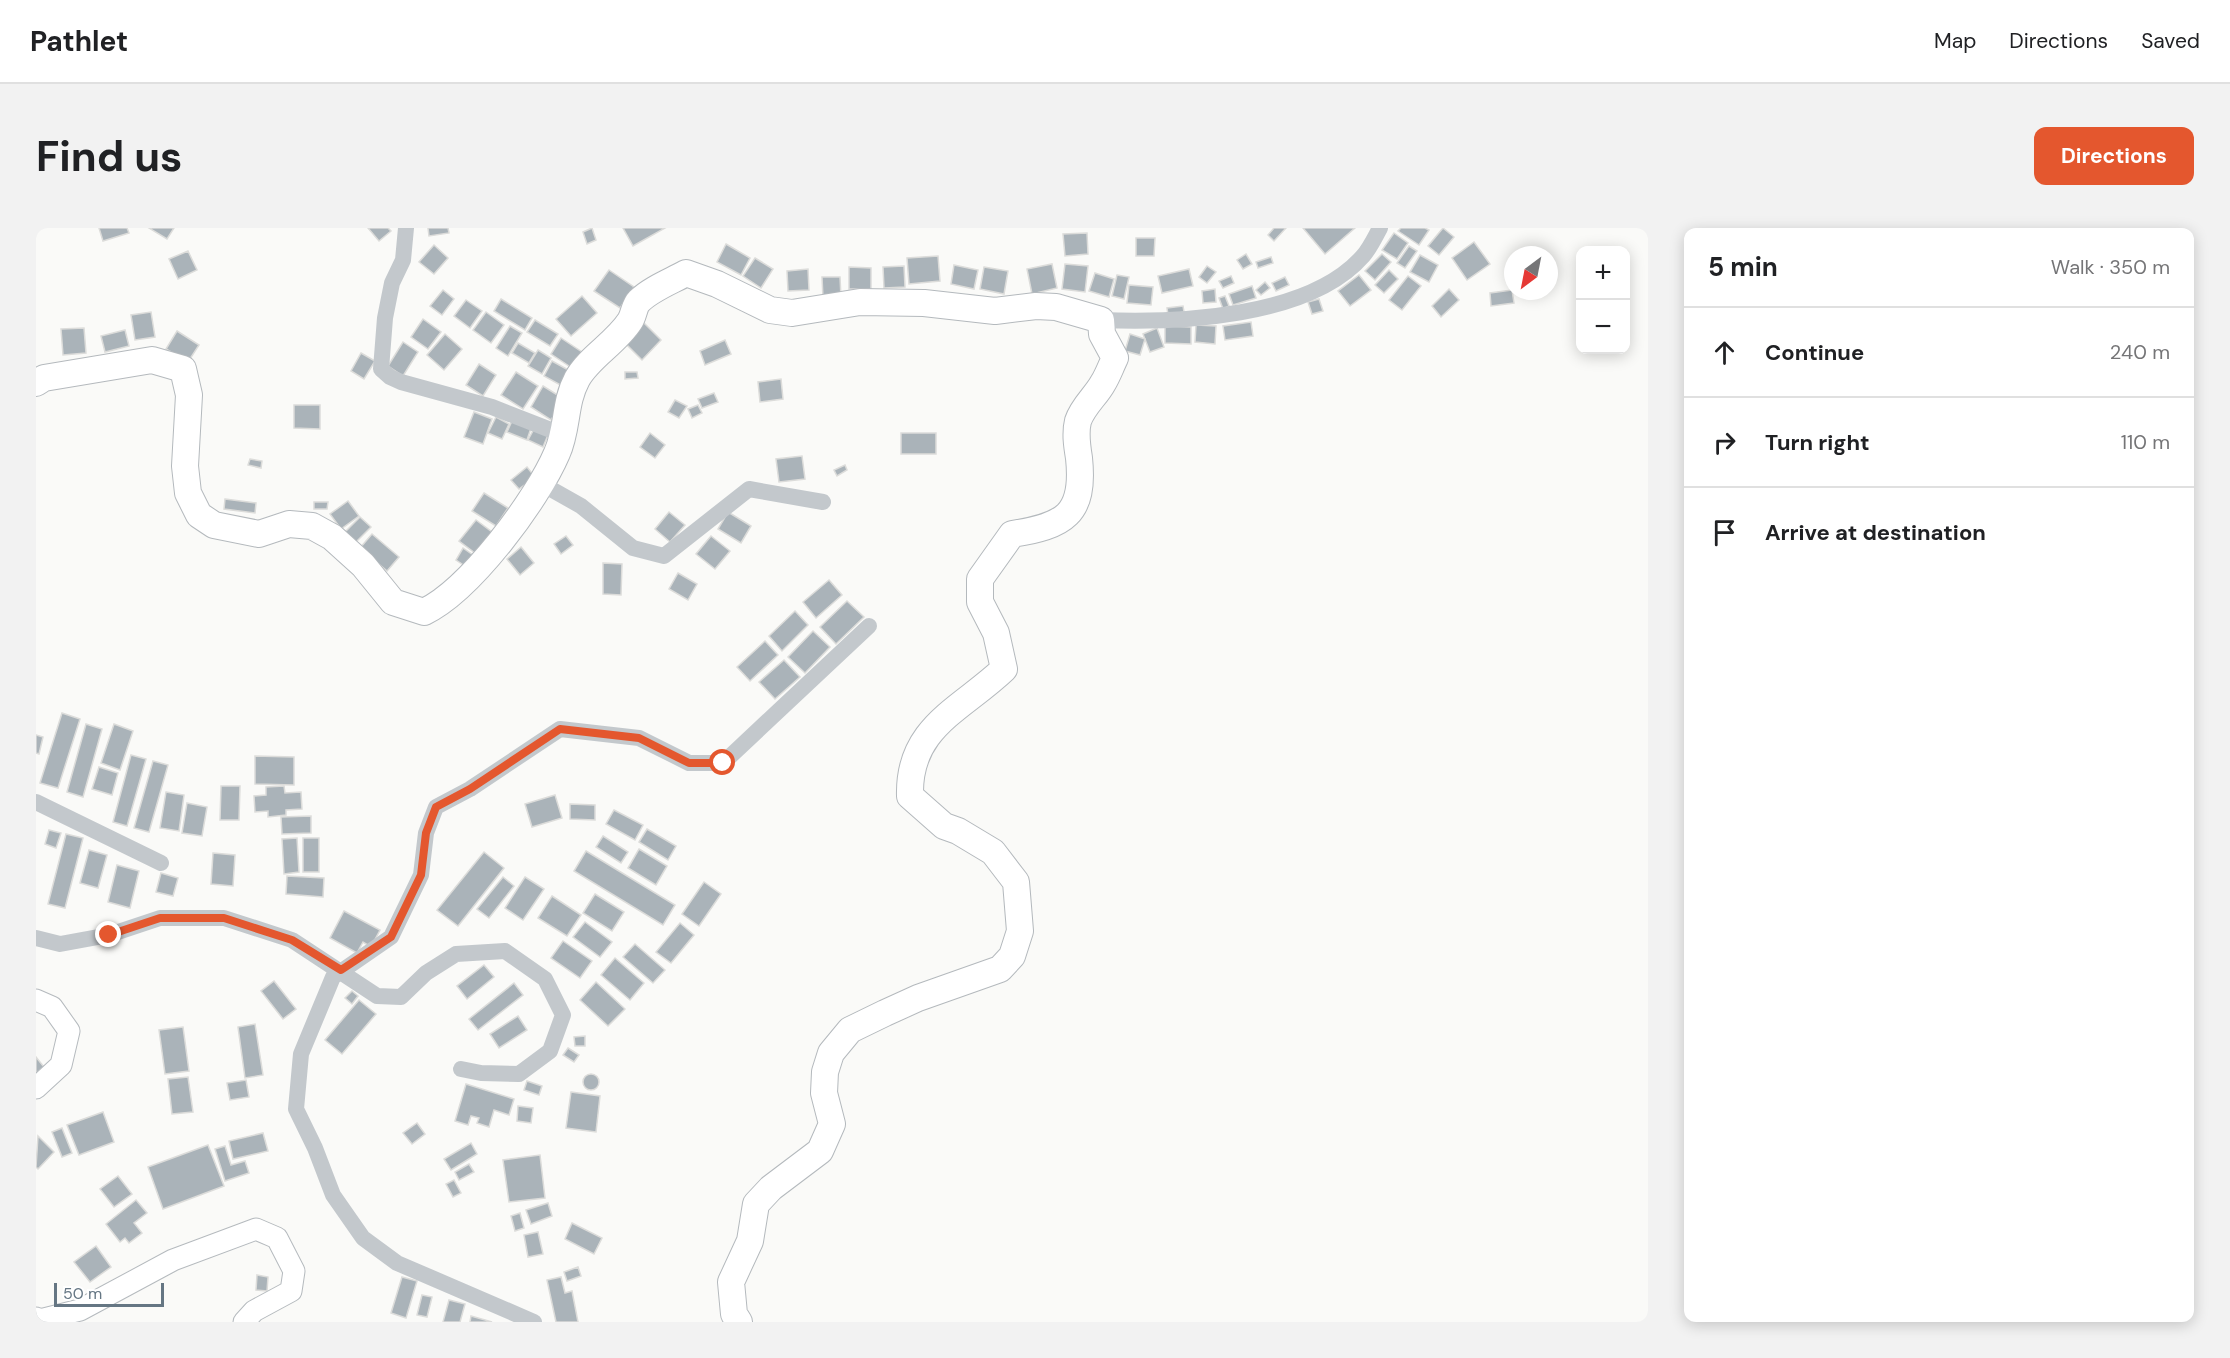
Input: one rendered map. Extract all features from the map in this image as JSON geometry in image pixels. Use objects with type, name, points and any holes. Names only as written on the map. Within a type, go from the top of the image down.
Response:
[{"type":"highway","points":[[36,383],[44,378],[152,360],[183,369],[189,395],[185,466],[188,493],[199,515],[214,525],[259,534],[289,524],[312,526],[332,537],[363,566],[393,602],[424,612],[443,603],[498,545],[542,484],[559,451],[567,402],[578,376],[630,321],[639,301],[686,273],[717,284],[770,310],[792,313],[860,302],[924,303],[995,311],[1036,306],[1056,307],[1101,320],[1102,334],[1115,358],[1103,384],[1087,403],[1078,421],[1076,440],[1081,492],[1068,514],[1046,529],[1012,534],[980,579],[980,602],[996,633],[1004,669],[984,688],[942,717],[920,746],[911,765],[910,796],[944,826],[958,831],[993,852],[1016,882],[1020,931],[1012,956],[1000,969],[918,998],[850,1030],[831,1053],[825,1072],[824,1093],[832,1124],[820,1151],[771,1188],[756,1204],[750,1241],[731,1282],[734,1314],[740,1322]]},
{"type":"main road","points":[[36,1000],[52,1007],[69,1031],[61,1065],[36,1088]]},
{"type":"main road","points":[[36,1318],[40,1320],[80,1310],[173,1260],[256,1229],[277,1238],[294,1271],[291,1291],[255,1311],[244,1322]]},
{"type":"street","points":[[406,228],[403,260],[392,283],[385,318],[381,369],[400,382],[492,407],[561,435]]},
{"type":"street","points":[[1101,320],[1178,321],[1245,312],[1275,304],[1334,279],[1363,256],[1380,228]]},
{"type":"street","points":[[542,484],[581,506],[633,548],[664,556],[749,489],[823,502]]},
{"type":"street","points":[[534,1322],[397,1263],[363,1238],[333,1195],[315,1148],[296,1109],[301,1054],[333,977],[391,937],[421,875],[426,833],[436,807],[470,789],[560,729],[639,738],[689,763],[723,763],[869,626]]},
{"type":"street","points":[[36,802],[161,863]]},
{"type":"street","points":[[36,938],[60,944],[109,935],[160,918],[224,918],[292,940],[341,970],[377,996],[401,997],[426,973],[456,954],[505,951],[545,979],[563,1015],[550,1051],[519,1074],[481,1073],[461,1069]]},
{"type":"building","points":[[99,228],[127,228],[129,233],[103,241]]},
{"type":"building","points":[[149,228],[174,228],[167,239]]},
{"type":"building","points":[[368,228],[388,228],[391,231],[379,241]]},
{"type":"building","points":[[428,228],[448,228],[449,233],[429,236]]},
{"type":"building","points":[[592,228],[596,240],[587,244],[583,232]]},
{"type":"building","points":[[623,228],[665,228],[633,246]]},
{"type":"building","points":[[1274,228],[1286,228],[1274,241],[1268,235]]},
{"type":"building","points":[[1303,228],[1355,228],[1325,254]]},
{"type":"building","points":[[1401,228],[1429,230],[1419,245],[1398,231]]},
{"type":"building","points":[[1443,228],[1454,237],[1439,255],[1428,246]]},
{"type":"building","points":[[1087,233],[1088,254],[1065,256],[1063,234]]},
{"type":"building","points":[[1394,233],[1408,243],[1397,259],[1382,250]]},
{"type":"building","points":[[1136,238],[1155,238],[1154,256],[1136,256]]},
{"type":"building","points":[[1474,242],[1490,264],[1467,280],[1452,258]]},
{"type":"building","points":[[726,244],[750,258],[741,275],[717,262]]},
{"type":"building","points":[[434,245],[448,258],[434,274],[419,262]]},
{"type":"building","points":[[1409,246],[1417,251],[1405,268],[1397,263]]},
{"type":"building","points":[[188,251],[197,270],[178,279],[169,259]]},
{"type":"building","points":[[1246,254],[1252,264],[1243,269],[1237,260]]},
{"type":"building","points":[[1382,254],[1391,262],[1375,280],[1365,271]]},
{"type":"building","points":[[1420,255],[1438,265],[1429,282],[1410,272]]},
{"type":"building","points":[[938,256],[940,281],[909,284],[907,258]]},
{"type":"building","points":[[1271,257],[1273,263],[1258,268],[1256,262]]},
{"type":"building","points":[[755,258],[773,269],[761,288],[743,276]]},
{"type":"building","points":[[1052,264],[1057,288],[1032,294],[1027,269]]},
{"type":"building","points":[[1065,264],[1088,266],[1085,292],[1062,289]]},
{"type":"building","points":[[954,265],[978,270],[974,289],[951,284]]},
{"type":"building","points":[[904,266],[905,287],[884,288],[883,267]]},
{"type":"building","points":[[1207,266],[1216,272],[1207,283],[1199,277]]},
{"type":"building","points":[[849,267],[871,268],[871,289],[849,289]]},
{"type":"building","points":[[984,267],[1008,271],[1004,294],[980,289]]},
{"type":"building","points":[[808,269],[809,290],[788,291],[787,271]]},
{"type":"building","points":[[1189,269],[1193,286],[1162,293],[1158,276]]},
{"type":"building","points":[[609,270],[634,287],[620,308],[594,291]]},
{"type":"building","points":[[1389,270],[1398,279],[1384,293],[1375,285]]},
{"type":"building","points":[[1095,273],[1114,279],[1109,297],[1089,291]]},
{"type":"building","points":[[1117,275],[1129,277],[1124,299],[1112,296]]},
{"type":"building","points":[[1359,275],[1371,290],[1350,306],[1338,291]]},
{"type":"building","points":[[1231,276],[1234,283],[1223,288],[1219,281]]},
{"type":"building","points":[[1408,276],[1421,286],[1402,310],[1389,300]]},
{"type":"building","points":[[822,277],[840,277],[841,298],[823,298]]},
{"type":"building","points":[[1285,277],[1289,285],[1276,291],[1272,283]]},
{"type":"building","points":[[1265,282],[1270,288],[1261,295],[1256,290]]},
{"type":"building","points":[[1129,285],[1153,287],[1151,305],[1127,303]]},
{"type":"building","points":[[1252,286],[1256,298],[1233,305],[1229,294]]},
{"type":"building","points":[[1215,289],[1216,302],[1203,303],[1202,291]]},
{"type":"building","points":[[1449,289],[1459,300],[1441,317],[1432,306]]},
{"type":"building","points":[[443,290],[454,299],[442,315],[430,306]]},
{"type":"building","points":[[1504,291],[1504,300],[1514,300],[1514,303],[1491,306],[1490,293]]},
{"type":"building","points":[[582,296],[597,313],[571,336],[556,319]]},
{"type":"building","points":[[1225,296],[1229,306],[1223,309],[1219,298]]},
{"type":"building","points":[[501,299],[532,318],[525,330],[494,311]]},
{"type":"building","points":[[1319,299],[1323,311],[1312,314],[1308,302]]},
{"type":"building","points":[[466,300],[482,311],[470,328],[454,316]]},
{"type":"building","points":[[1183,306],[1184,312],[1168,315],[1167,308]]},
{"type":"building","points":[[151,312],[155,337],[135,340],[131,315]]},
{"type":"building","points":[[486,312],[504,325],[491,343],[473,330]]},
{"type":"building","points":[[423,319],[441,332],[428,349],[411,337]]},
{"type":"building","points":[[535,320],[558,334],[550,346],[527,332]]},
{"type":"building","points":[[1251,322],[1253,336],[1225,340],[1223,326]]},
{"type":"building","points":[[644,323],[661,340],[642,360],[625,343]]},
{"type":"building","points":[[1196,325],[1216,326],[1215,344],[1195,342]]},
{"type":"building","points":[[510,326],[522,333],[508,356],[496,348]]},
{"type":"building","points":[[1165,326],[1191,327],[1191,344],[1165,343]]},
{"type":"building","points":[[84,328],[86,353],[63,355],[61,329]]},
{"type":"building","points":[[1157,328],[1164,347],[1150,352],[1143,334]]},
{"type":"building","points":[[125,330],[129,346],[105,352],[101,336]]},
{"type":"building","points":[[177,331],[199,345],[188,362],[166,349]]},
{"type":"building","points":[[445,334],[462,349],[444,370],[427,355]]},
{"type":"building","points":[[1130,334],[1145,339],[1140,355],[1125,351]]},
{"type":"building","points":[[561,338],[582,352],[572,368],[551,354]]},
{"type":"building","points":[[725,340],[731,354],[705,365],[700,351]]},
{"type":"building","points":[[403,342],[418,352],[403,376],[388,366]]},
{"type":"building","points":[[518,343],[535,353],[529,363],[512,353]]},
{"type":"building","points":[[538,350],[551,358],[542,374],[528,366]]},
{"type":"building","points":[[361,353],[375,361],[364,379],[351,371]]},
{"type":"building","points":[[552,361],[572,372],[564,387],[544,376]]},
{"type":"building","points":[[479,364],[496,375],[483,396],[466,385]]},
{"type":"building","points":[[516,372],[538,386],[523,409],[501,395]]},
{"type":"building","points":[[625,372],[637,372],[638,378],[625,379]]},
{"type":"building","points":[[781,379],[783,399],[760,402],[758,382]]},
{"type":"building","points":[[543,386],[564,399],[551,420],[531,407]]},
{"type":"building","points":[[714,393],[718,402],[702,408],[698,399]]},
{"type":"building","points":[[675,400],[687,406],[679,418],[668,412]]},
{"type":"building","points":[[294,405],[320,405],[320,429],[294,428]]},
{"type":"building","points":[[698,405],[702,413],[692,418],[688,409]]},
{"type":"building","points":[[474,412],[492,419],[483,444],[464,437]]},
{"type":"building","points":[[496,417],[509,424],[502,439],[488,433]]},
{"type":"building","points":[[512,421],[531,428],[527,440],[507,432]]},
{"type":"building","points":[[534,429],[548,435],[543,447],[528,440]]},
{"type":"building","points":[[650,433],[665,445],[655,458],[640,447]]},
{"type":"building","points":[[901,433],[936,433],[936,454],[901,454]]},
{"type":"building","points":[[802,456],[805,479],[779,482],[776,459]]},
{"type":"building","points":[[250,459],[262,461],[261,468],[248,465]]},
{"type":"building","points":[[845,465],[847,470],[837,476],[834,470]]},
{"type":"building","points":[[527,467],[535,477],[519,489],[511,480]]},
{"type":"building","points":[[484,493],[508,508],[496,526],[472,511]]},
{"type":"building","points":[[225,499],[256,503],[255,513],[224,509]]},
{"type":"building","points":[[348,501],[359,516],[341,529],[330,514]]},
{"type":"building","points":[[314,502],[328,502],[327,509],[314,509]]},
{"type":"building","points":[[669,512],[685,525],[670,542],[655,529]]},
{"type":"building","points":[[728,512],[751,526],[741,543],[718,529]]},
{"type":"building","points":[[360,517],[371,527],[355,543],[345,532]]},
{"type":"building","points":[[476,520],[492,532],[475,553],[459,541]]},
{"type":"building","points":[[372,534],[399,557],[387,571],[360,548]]},
{"type":"building","points":[[566,536],[573,545],[561,554],[554,544]]},
{"type":"building","points":[[711,536],[730,551],[715,569],[696,554]]},
{"type":"building","points":[[521,547],[534,563],[520,575],[507,559]]},
{"type":"building","points":[[463,548],[473,555],[465,566],[456,560]]},
{"type":"building","points":[[603,563],[622,564],[621,595],[603,594]]},
{"type":"building","points":[[678,573],[697,584],[688,600],[669,589]]},
{"type":"building","points":[[829,580],[842,595],[816,618],[803,602]]},
{"type":"building","points":[[847,601],[864,617],[836,644],[820,627]]},
{"type":"building","points":[[795,611],[808,625],[782,651],[769,636]]},
{"type":"building","points":[[813,631],[830,647],[805,673],[788,657]]},
{"type":"building","points":[[765,641],[778,655],[750,681],[737,667]]},
{"type":"building","points":[[784,660],[800,677],[775,699],[759,682]]},
{"type":"building","points":[[62,713],[80,719],[58,788],[40,783]]},
{"type":"building","points":[[86,724],[102,729],[83,797],[67,792]]},
{"type":"building","points":[[114,724],[133,731],[120,770],[101,763]]},
{"type":"building","points":[[36,735],[43,737],[39,754],[36,753]]},
{"type":"building","points":[[131,755],[146,759],[127,826],[113,822]]},
{"type":"building","points":[[255,756],[294,757],[294,785],[255,784]]},
{"type":"building","points":[[153,761],[168,765],[149,832],[134,828]]},
{"type":"building","points":[[99,767],[118,773],[112,795],[92,789]]},
{"type":"building","points":[[221,786],[240,786],[239,820],[220,820]]},
{"type":"building","points":[[284,786],[285,793],[301,792],[302,809],[286,810],[286,815],[268,817],[268,811],[255,812],[254,796],[266,795],[266,787]]},
{"type":"building","points":[[166,792],[184,795],[179,831],[160,828]]},
{"type":"building","points":[[555,795],[562,818],[532,827],[525,804]]},
{"type":"building","points":[[187,803],[207,807],[202,836],[182,833]]},
{"type":"building","points":[[570,804],[595,805],[595,820],[570,819]]},
{"type":"building","points":[[614,810],[643,825],[635,840],[606,824]]},
{"type":"building","points":[[311,816],[311,833],[282,834],[281,817]]},
{"type":"building","points":[[647,829],[676,846],[668,860],[639,842]]},
{"type":"building","points":[[49,830],[61,833],[56,848],[45,844]]},
{"type":"building","points":[[66,834],[83,838],[65,908],[48,904]]},
{"type":"building","points":[[603,836],[628,852],[621,863],[596,847]]},
{"type":"building","points":[[297,838],[299,872],[284,874],[282,839]]},
{"type":"building","points":[[303,838],[319,838],[319,872],[303,872]]},
{"type":"building","points":[[639,849],[667,866],[656,885],[628,868]]},
{"type":"building","points":[[89,850],[107,855],[98,888],[80,883]]},
{"type":"building","points":[[586,851],[675,905],[663,925],[574,871]]},
{"type":"building","points":[[484,852],[504,868],[458,926],[437,910]]},
{"type":"building","points":[[213,853],[235,855],[233,886],[211,884]]},
{"type":"building","points":[[117,865],[139,871],[130,908],[108,902]]},
{"type":"building","points":[[161,873],[178,878],[173,896],[156,892]]},
{"type":"building","points":[[287,876],[324,878],[323,897],[286,894]]},
{"type":"building","points":[[503,877],[514,886],[489,918],[477,909]]},
{"type":"building","points":[[525,877],[544,889],[523,920],[505,908]]},
{"type":"building","points":[[704,882],[721,894],[699,926],[682,914]]},
{"type":"building","points":[[595,894],[624,912],[612,931],[583,913]]},
{"type":"building","points":[[552,896],[581,915],[567,936],[538,918]]},
{"type":"building","points":[[344,911],[380,930],[371,947],[363,942],[357,953],[330,938]]},
{"type":"building","points":[[585,922],[612,942],[600,957],[573,937]]},
{"type":"building","points":[[680,923],[694,935],[671,963],[656,952]]},
{"type":"building","points":[[563,941],[592,961],[580,978],[551,958]]},
{"type":"building","points":[[635,944],[665,970],[653,983],[623,957]]},
{"type":"building","points":[[615,958],[644,983],[630,1000],[601,975]]},
{"type":"building","points":[[484,965],[494,977],[467,999],[457,986]]},
{"type":"building","points":[[274,981],[296,1009],[283,1019],[261,991]]},
{"type":"building","points":[[596,982],[625,1009],[608,1026],[580,1000]]},
{"type":"building","points":[[514,983],[523,995],[478,1030],[469,1019]]},
{"type":"building","points":[[352,991],[358,996],[352,1004],[345,998]]},
{"type":"building","points":[[359,1000],[376,1014],[342,1054],[325,1040]]},
{"type":"building","points":[[518,1016],[527,1030],[499,1048],[490,1034]]},
{"type":"building","points":[[255,1024],[263,1075],[245,1078],[238,1027]]},
{"type":"building","points":[[183,1027],[189,1071],[165,1074],[159,1030]]},
{"type":"building","points":[[585,1036],[585,1046],[575,1046],[574,1037]]},
{"type":"building","points":[[568,1048],[579,1055],[574,1062],[563,1055]]},
{"type":"building","points":[[36,1057],[44,1067],[36,1073]]},
{"type":"building","points":[[588,1074],[594,1074],[599,1082],[597,1088],[588,1090],[583,1085],[583,1079]]},
{"type":"building","points":[[188,1077],[193,1112],[172,1114],[168,1079]]},
{"type":"building","points":[[246,1080],[249,1097],[230,1100],[227,1083]]},
{"type":"building","points":[[527,1081],[542,1086],[539,1095],[524,1090]]},
{"type":"building","points":[[466,1084],[514,1099],[509,1115],[494,1110],[489,1127],[477,1123],[479,1118],[471,1116],[468,1125],[455,1121]]},
{"type":"building","points":[[571,1092],[600,1096],[596,1132],[566,1128]]},
{"type":"building","points":[[518,1106],[533,1108],[531,1123],[517,1121]]},
{"type":"building","points":[[103,1112],[114,1142],[79,1155],[67,1125]]},
{"type":"building","points":[[417,1123],[425,1134],[412,1144],[403,1133]]},
{"type":"building","points":[[62,1128],[72,1153],[62,1157],[52,1132]]},
{"type":"building","points":[[263,1133],[268,1151],[233,1159],[229,1141]]},
{"type":"building","points":[[38,1136],[54,1152],[38,1169],[36,1167]]},
{"type":"building","points":[[471,1143],[477,1154],[451,1170],[444,1159]]},
{"type":"building","points":[[208,1145],[224,1186],[163,1209],[148,1167]]},
{"type":"building","points":[[225,1146],[231,1165],[245,1161],[249,1173],[225,1181],[215,1149]]},
{"type":"building","points":[[540,1155],[545,1198],[509,1202],[503,1160]]},
{"type":"building","points":[[469,1164],[474,1172],[459,1180],[455,1172]]},
{"type":"building","points":[[118,1176],[132,1194],[114,1207],[100,1189]]},
{"type":"building","points":[[454,1180],[461,1193],[453,1197],[446,1184]]},
{"type":"building","points":[[136,1200],[147,1213],[134,1223],[142,1233],[129,1243],[125,1238],[120,1242],[106,1224]]},
{"type":"building","points":[[548,1203],[552,1216],[531,1224],[526,1210]]},
{"type":"building","points":[[520,1213],[524,1228],[515,1231],[511,1216]]},
{"type":"building","points":[[572,1223],[602,1238],[594,1254],[565,1239]]},
{"type":"building","points":[[538,1232],[543,1254],[528,1257],[524,1235]]},
{"type":"building","points":[[96,1246],[111,1267],[90,1282],[74,1262]]},
{"type":"building","points":[[578,1267],[581,1276],[567,1281],[564,1272]]},
{"type":"building","points":[[257,1275],[268,1277],[267,1291],[256,1290]]},
{"type":"building","points":[[402,1277],[417,1281],[406,1318],[391,1313]]},
{"type":"building","points":[[561,1277],[565,1293],[572,1291],[578,1322],[556,1322],[547,1280]]},
{"type":"building","points":[[422,1295],[432,1297],[427,1317],[417,1315]]},
{"type":"building","points":[[449,1300],[465,1304],[460,1322],[443,1322]]},
{"type":"building","points":[[471,1316],[492,1322],[470,1322]]},
{"type":"route","points":[[109,935],[160,918],[224,918],[292,940],[341,970],[391,937],[421,875],[426,833],[436,807],[470,789],[560,729],[639,738],[689,763],[723,763]]}]
